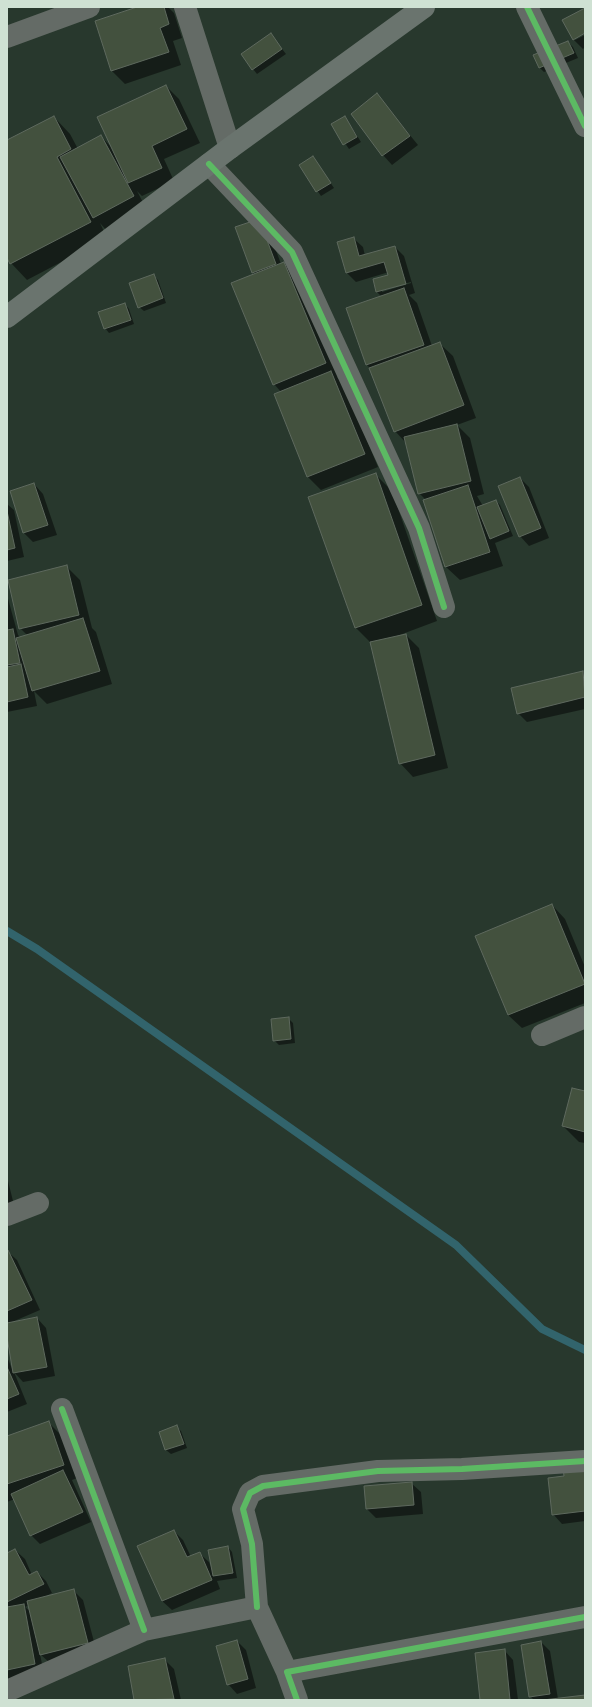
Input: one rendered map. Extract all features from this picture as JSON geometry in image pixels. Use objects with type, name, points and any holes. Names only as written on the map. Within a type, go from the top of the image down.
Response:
[{"type":"main road","points":[[7,317],[230,148],[424,7]]},
{"type":"street","points":[[7,37],[37,16],[89,7]]},
{"type":"street","points":[[185,7],[230,148]]},
{"type":"street","points":[[527,7],[585,126]]},
{"type":"street","points":[[209,164],[292,252],[419,528],[444,607]]},
{"type":"street","points":[[542,1035],[585,1017]]},
{"type":"street","points":[[7,1215],[38,1203]]},
{"type":"street","points":[[62,1409],[144,1630]]},
{"type":"street","points":[[297,1700],[257,1607],[252,1544],[243,1509],[250,1493],[263,1486],[378,1471],[462,1469],[585,1461]]},
{"type":"street","points":[[7,1691],[144,1630],[257,1607]]},
{"type":"street","points":[[286,1672],[585,1617]]},
{"type":"building","points":[[137,7],[164,7],[169,24],[160,28],[169,52],[111,71],[95,21]]},
{"type":"building","points":[[585,8],[585,33],[573,40],[562,20]]},
{"type":"building","points":[[271,33],[282,49],[252,70],[241,54]]},
{"type":"building","points":[[568,41],[574,53],[539,68],[533,55]]},
{"type":"building","points":[[166,85],[187,129],[152,146],[162,168],[128,183],[97,117]]},
{"type":"building","points":[[377,93],[410,136],[382,156],[351,114]]},
{"type":"building","points":[[54,116],[71,149],[57,157],[91,222],[10,264],[7,258],[7,140]]},
{"type":"building","points":[[345,116],[357,137],[343,145],[331,124]]},
{"type":"building","points":[[101,135],[134,196],[93,218],[60,157]]},
{"type":"building","points":[[313,156],[331,183],[316,192],[299,165]]},
{"type":"building","points":[[259,219],[276,264],[252,273],[235,227]]},
{"type":"building","points":[[354,237],[359,256],[395,246],[406,284],[376,292],[373,279],[388,275],[384,262],[346,273],[337,242]]},
{"type":"building","points":[[284,262],[326,363],[273,385],[231,283]]},
{"type":"building","points":[[154,274],[163,298],[138,308],[129,283]]},
{"type":"building","points":[[404,288],[424,345],[366,365],[346,308]]},
{"type":"building","points":[[125,303],[131,320],[104,329],[98,312]]},
{"type":"building","points":[[440,342],[464,405],[394,432],[369,368]]},
{"type":"building","points":[[331,371],[365,454],[307,477],[274,394]]},
{"type":"building","points":[[457,424],[471,481],[418,494],[404,437]]},
{"type":"building","points":[[376,473],[422,605],[355,628],[308,497]]},
{"type":"building","points":[[520,477],[541,528],[519,537],[498,486]]},
{"type":"building","points":[[34,483],[48,525],[23,533],[10,491]]},
{"type":"building","points":[[468,485],[490,552],[445,567],[423,500]]},
{"type":"building","points":[[496,500],[509,531],[490,539],[477,507]]},
{"type":"building","points":[[7,511],[15,548],[7,550]]},
{"type":"building","points":[[67,565],[79,615],[19,629],[8,580]]},
{"type":"building","points":[[83,618],[100,671],[32,691],[16,638]]},
{"type":"building","points":[[13,629],[20,663],[7,665],[7,630]]},
{"type":"building","points":[[406,634],[435,755],[399,764],[370,642]]},
{"type":"building","points":[[21,664],[28,697],[7,702],[7,667]]},
{"type":"building","points":[[583,671],[585,697],[517,714],[511,688]]},
{"type":"building","points":[[552,904],[585,984],[508,1015],[475,936]]},
{"type":"building","points":[[289,1017],[291,1039],[273,1041],[271,1019]]},
{"type":"building","points":[[572,1088],[585,1091],[585,1132],[562,1126]]},
{"type":"building","points":[[7,1250],[32,1300],[7,1311]]},
{"type":"building","points":[[37,1317],[47,1367],[13,1373],[7,1337],[7,1323]]},
{"type":"building","points":[[7,1367],[19,1394],[7,1399]]},
{"type":"building","points":[[49,1421],[64,1465],[7,1484],[7,1436]]},
{"type":"building","points":[[177,1425],[184,1444],[165,1450],[159,1432]]},
{"type":"building","points":[[585,1465],[585,1511],[552,1515],[548,1478],[564,1476],[563,1468]]},
{"type":"building","points":[[63,1470],[83,1512],[30,1536],[11,1494]]},
{"type":"building","points":[[412,1482],[414,1505],[366,1509],[364,1486]]},
{"type":"building","points":[[174,1530],[187,1557],[200,1552],[212,1580],[162,1601],[137,1546]]},
{"type":"building","points":[[228,1546],[233,1573],[213,1576],[208,1550]]},
{"type":"building","points":[[15,1549],[29,1575],[37,1571],[44,1584],[7,1602],[7,1553]]},
{"type":"building","points":[[74,1589],[88,1643],[40,1655],[27,1601]]},
{"type":"building","points":[[24,1604],[35,1664],[7,1670],[7,1607]]},
{"type":"building","points":[[237,1640],[248,1679],[227,1685],[216,1646]]},
{"type":"building","points":[[541,1641],[550,1694],[529,1697],[521,1645]]},
{"type":"building","points":[[505,1649],[510,1700],[480,1700],[475,1653]]},
{"type":"building","points":[[165,1658],[174,1699],[134,1700],[128,1666]]},
{"type":"building","points":[[585,1695],[585,1700],[543,1700]]},
{"type":"waterway","points":[[7,931],[37,949],[456,1245],[542,1329],[585,1350]]},
{"type":"cycle path","points":[[527,7],[585,126]]},
{"type":"cycle path","points":[[209,164],[292,252],[419,528],[444,607]]},
{"type":"cycle path","points":[[62,1409],[144,1630]]},
{"type":"cycle path","points":[[257,1607],[252,1544],[243,1509],[250,1493],[263,1486],[378,1471],[462,1469],[585,1461]]},
{"type":"cycle path","points":[[297,1700],[287,1672],[585,1617]]}]
